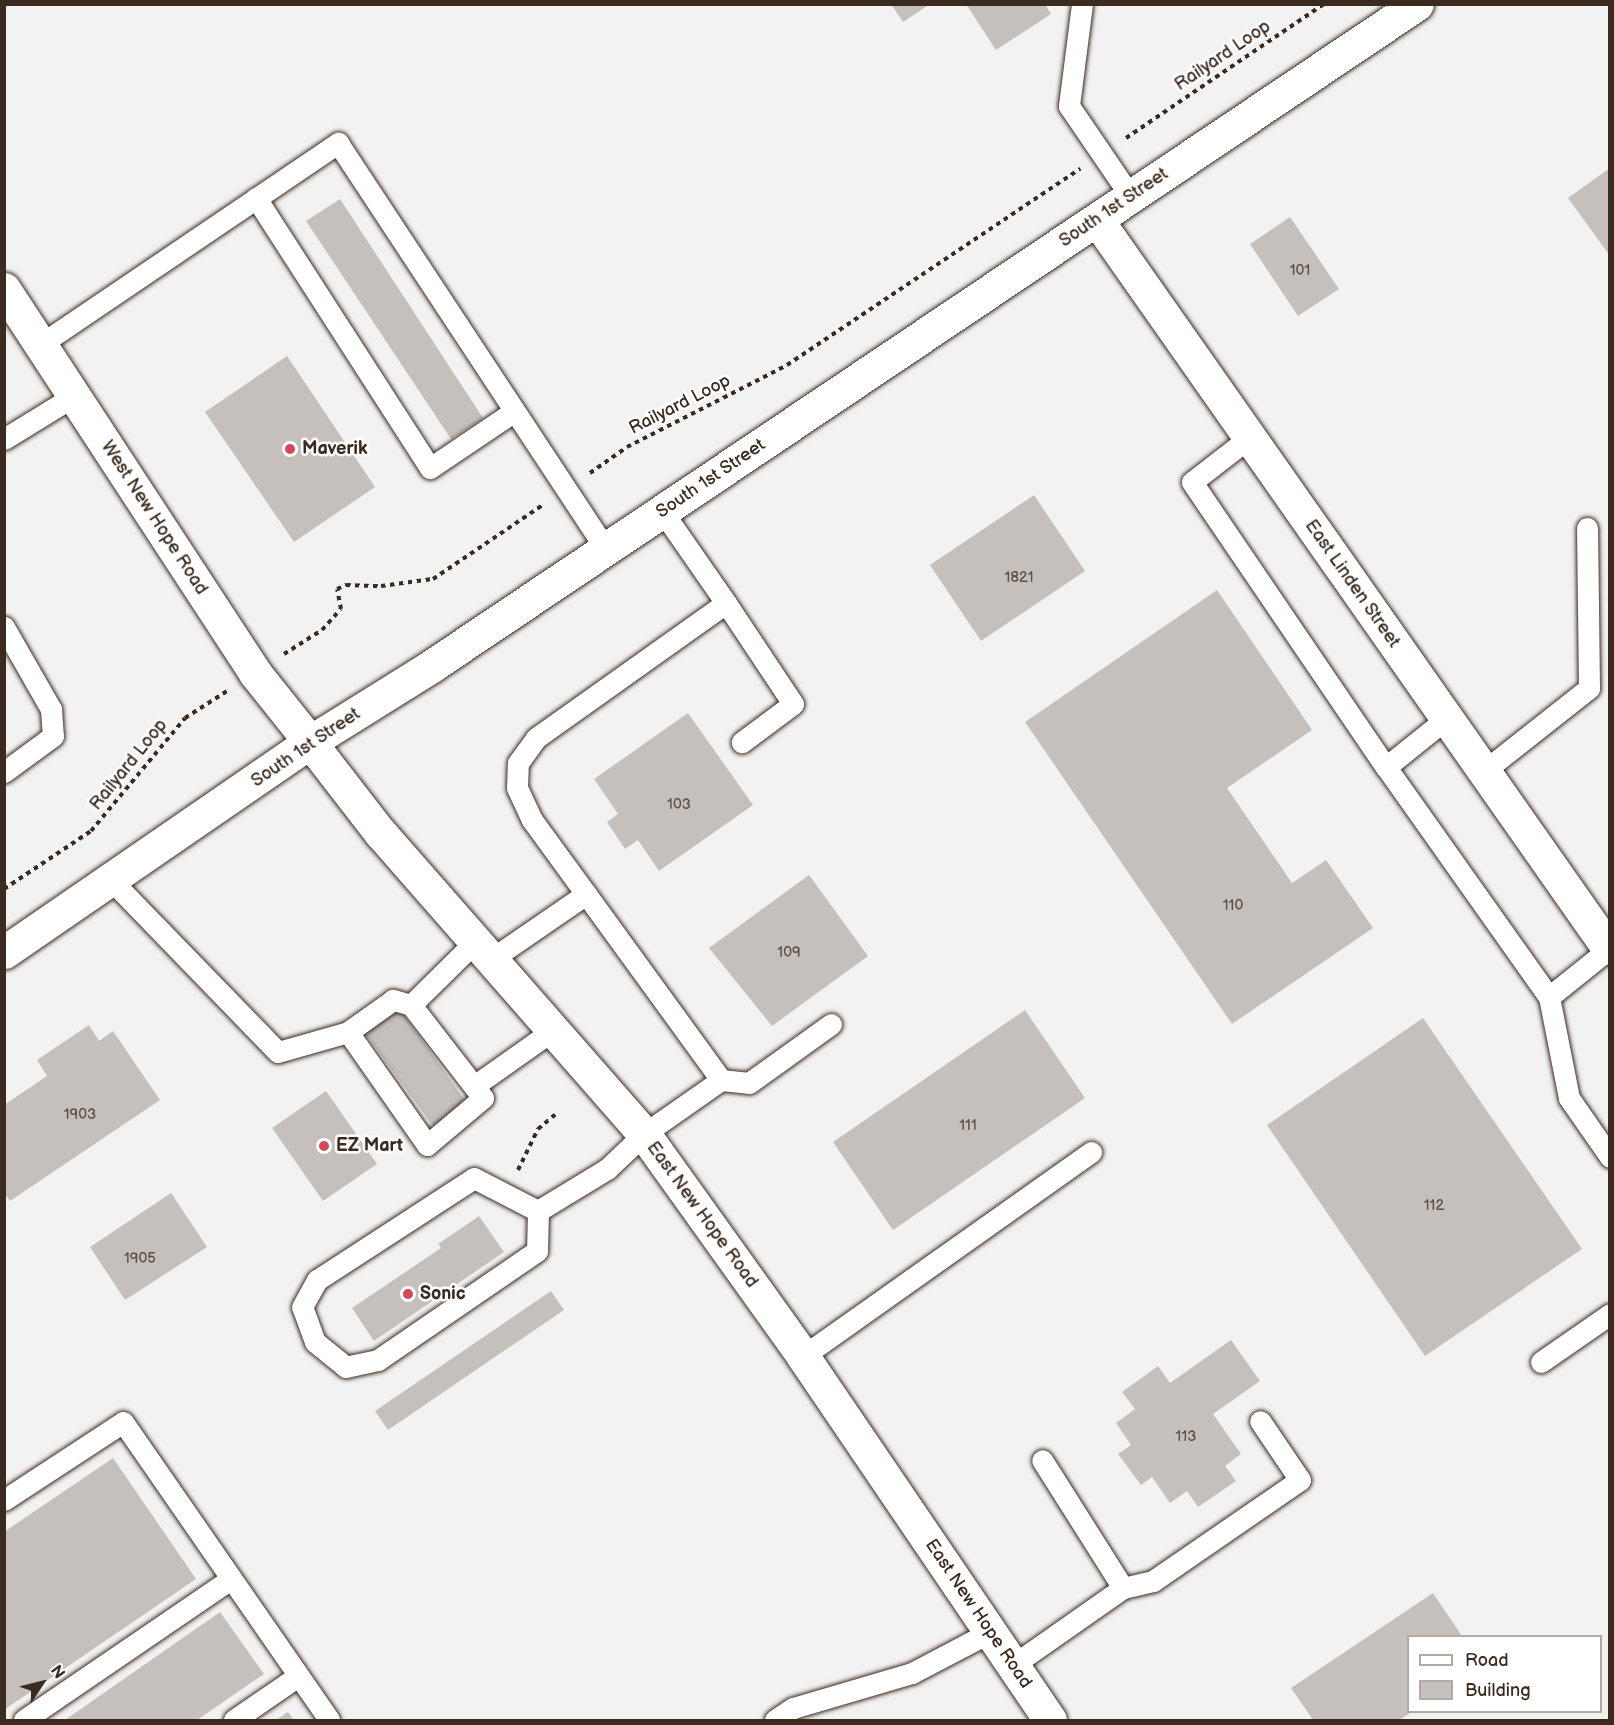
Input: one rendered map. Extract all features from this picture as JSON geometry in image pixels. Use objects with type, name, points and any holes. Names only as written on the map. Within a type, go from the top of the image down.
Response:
[{"type":"street","name":"South 1st Street","points":[[5,952],[112,881],[310,742],[606,549],[1417,4]]},
{"type":"street","name":"East Linden Street","points":[[1097,220],[1609,948]]},
{"type":"street","name":"West New Hope Road","points":[[4,289],[255,673],[310,742]]},
{"type":"street","name":"East New Hope Road","points":[[310,742],[381,834],[485,949],[644,1134],[803,1356],[1050,1720]]},
{"type":"lane","points":[[1082,4],[1070,106],[1131,197]]},
{"type":"lane","points":[[40,344],[338,144],[513,412],[606,549]]},
{"type":"lane","points":[[256,198],[430,468],[513,412]]},
{"type":"lane","points":[[4,439],[74,396]]},
{"type":"lane","points":[[1250,437],[1192,482],[1386,767],[1549,997],[1569,1098],[1610,1157]]},
{"type":"lane","points":[[662,511],[794,704],[742,742]]},
{"type":"lane","points":[[1484,771],[1599,686],[1587,528]]},
{"type":"lane","points":[[721,1080],[532,820],[517,788],[518,763],[536,738],[726,603]]},
{"type":"lane","points":[[4,627],[51,709],[53,736],[4,772]]},
{"type":"lane","points":[[1386,767],[1447,718]]},
{"type":"lane","points":[[112,881],[278,1052],[348,1032],[393,1000],[411,1005]]},
{"type":"lane","points":[[411,1005],[485,949],[586,894]]},
{"type":"lane","points":[[1549,997],[1609,948]]},
{"type":"lane","points":[[348,1032],[378,1063],[407,1103],[427,1145],[483,1098],[474,1086],[452,1070],[421,1028],[411,1005]]},
{"type":"lane","points":[[538,1211],[607,1169],[644,1134],[721,1080],[749,1083],[831,1024]]},
{"type":"lane","points":[[474,1086],[553,1030]]},
{"type":"lane","points":[[803,1356],[1091,1152]]},
{"type":"lane","points":[[474,1178],[538,1211],[537,1251],[378,1360],[346,1367],[315,1342],[302,1307],[317,1280],[474,1178]]},
{"type":"lane","points":[[1541,1362],[1610,1314]]},
{"type":"lane","points":[[1013,1665],[1123,1588],[1153,1581],[1300,1480],[1260,1421]]},
{"type":"lane","points":[[4,1500],[123,1422],[329,1720]]},
{"type":"lane","points":[[1042,1460],[1123,1588]]},
{"type":"lane","points":[[24,1720],[231,1579]]},
{"type":"lane","points":[[776,1720],[793,1708],[912,1673],[990,1632]]},
{"type":"lane","points":[[234,1720],[298,1676]]},
{"type":"path","name":"Railyard Loop","points":[[1137,130],[1324,4]]},
{"type":"path","name":"Railyard Loop","points":[[322,630],[341,609],[337,589],[346,585],[381,586],[433,579],[627,447],[787,365],[1065,180]]},
{"type":"path","name":"Railyard Loop","points":[[4,890],[91,831],[185,718]]},
{"type":"path","points":[[518,1170],[538,1129],[558,1112]]},
{"type":"building","points":[[891,4],[930,4],[903,22]]},
{"type":"building","points":[[966,4],[1045,4],[1051,14],[996,50]]},
{"type":"building","points":[[1610,168],[1610,256],[1568,198]]},
{"type":"building","points":[[340,199],[483,418],[451,439],[306,221]]},
{"type":"building","points":[[1290,217],[1339,289],[1298,316],[1250,244]]},
{"type":"building","name":"Maverik","points":[[287,356],[375,487],[294,542],[205,412]]},
{"type":"building","points":[[1034,495],[1085,571],[981,641],[930,565]]},
{"type":"building","points":[[1217,590],[1312,730],[1227,788],[1292,883],[1326,860],[1373,928],[1232,1024],[1025,722]]},
{"type":"building","points":[[688,713],[753,805],[659,871],[638,840],[625,849],[607,822],[618,814],[594,779]]},
{"type":"building","points":[[809,875],[868,956],[772,1026],[709,948]]},
{"type":"building","points":[[399,1008],[466,1102],[433,1126],[365,1033]]},
{"type":"building","points":[[1025,1010],[1085,1098],[893,1230],[833,1142]]},
{"type":"building","points":[[1423,1018],[1582,1249],[1425,1356],[1267,1125]]},
{"type":"building","points":[[89,1025],[99,1041],[113,1031],[160,1100],[10,1201],[4,1193],[4,1105],[47,1076],[37,1060]]},
{"type":"building","name":"EZ Mart","points":[[326,1091],[377,1164],[323,1201],[272,1128]]},
{"type":"building","points":[[171,1193],[207,1247],[125,1300],[90,1247]]},
{"type":"building","name":"Sonic","points":[[479,1216],[504,1252],[374,1341],[352,1308],[441,1248],[438,1244]]},
{"type":"building","points":[[551,1291],[564,1310],[388,1430],[375,1411]]},
{"type":"building","points":[[1231,1340],[1260,1381],[1213,1414],[1241,1454],[1225,1466],[1236,1481],[1198,1507],[1187,1491],[1170,1503],[1152,1477],[1141,1485],[1118,1454],[1131,1445],[1116,1423],[1135,1409],[1122,1392],[1158,1366],[1170,1383]]},
{"type":"building","points":[[113,1458],[196,1579],[4,1710],[4,1532]]},
{"type":"building","points":[[1433,1593],[1461,1635],[1407,1635],[1407,1713],[1410,1713],[1399,1720],[1313,1720],[1291,1688]]},
{"type":"building","points":[[220,1612],[264,1674],[197,1720],[65,1720]]},
{"type":"building","points":[[288,1712],[294,1720],[276,1720]]},
{"type":"place","name":"Maverik","points":[[290,449]]},
{"type":"place","name":"EZ Mart","points":[[324,1146]]},
{"type":"place","name":"Sonic","points":[[408,1294]]}]
